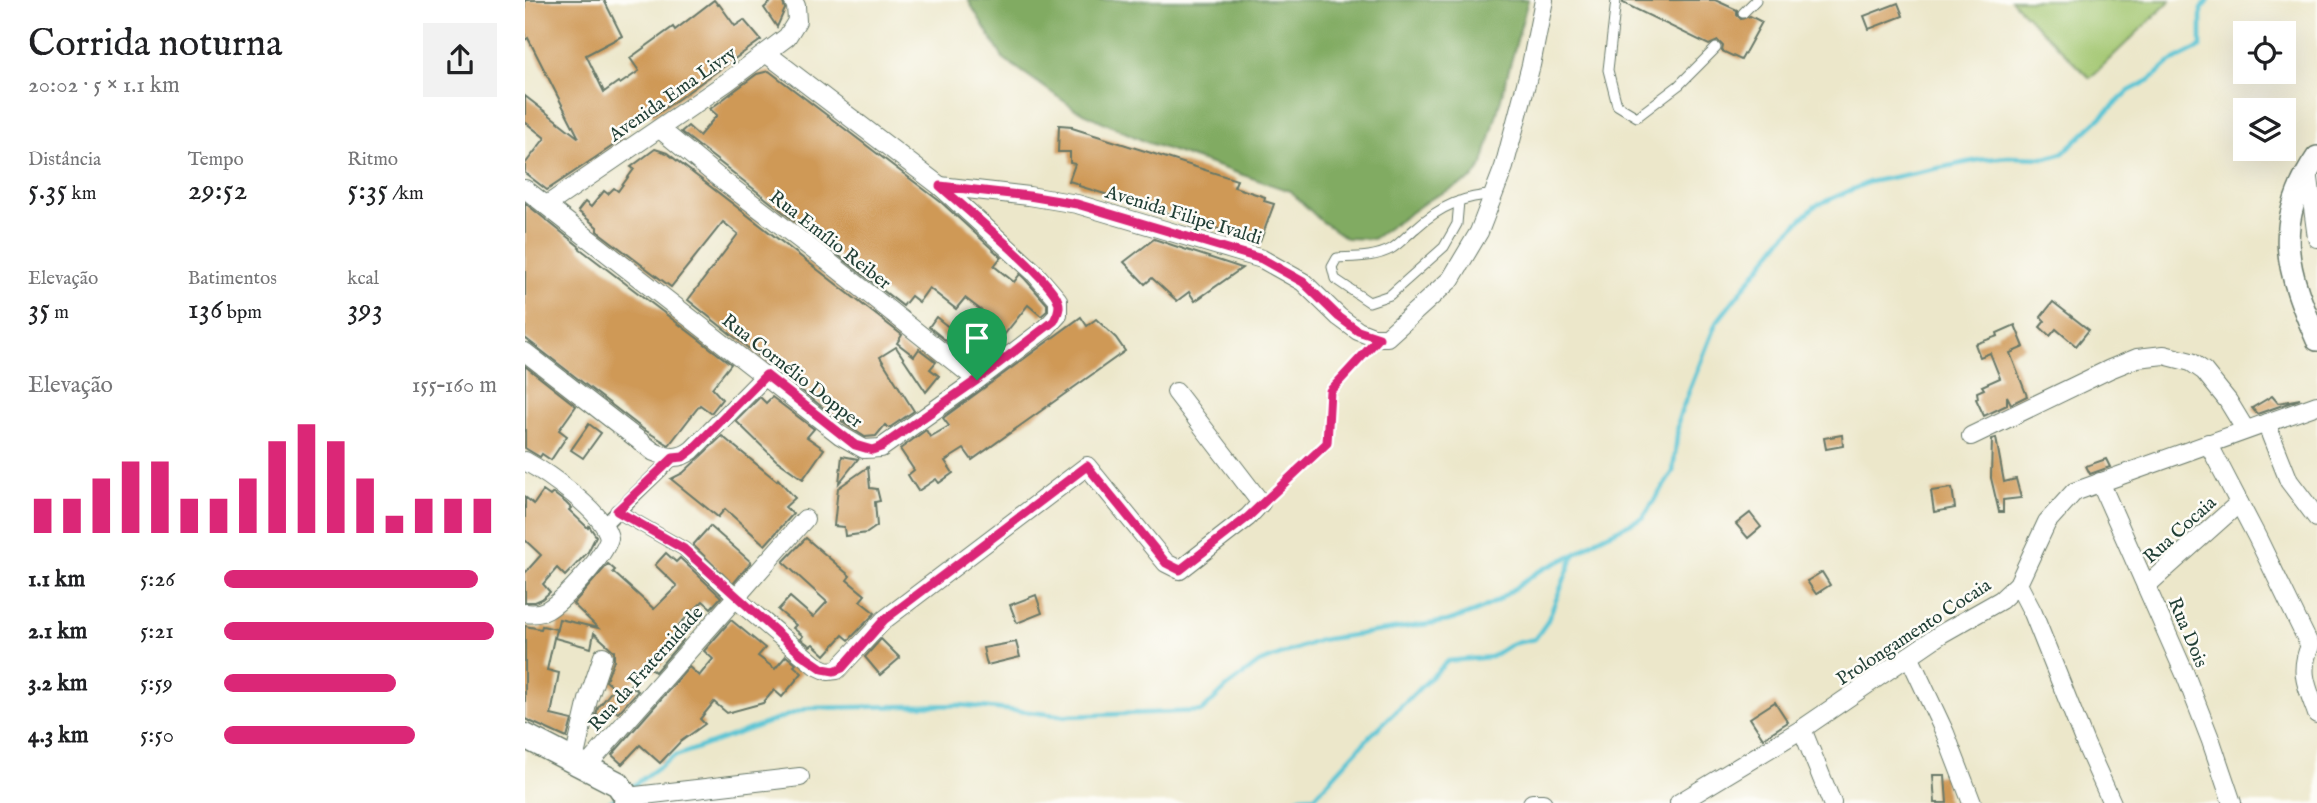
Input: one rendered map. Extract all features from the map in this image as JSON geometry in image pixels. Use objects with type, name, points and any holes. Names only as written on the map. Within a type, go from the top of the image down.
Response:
[{"type":"main road","points":[[525,736],[580,763],[624,795]]},
{"type":"street","name":"Avenida Ema Livry","points":[[547,205],[766,53],[794,29],[797,14],[793,0]]},
{"type":"street","points":[[1379,338],[1393,333],[1451,279],[1479,232],[1494,195],[1531,65],[1544,0]]},
{"type":"street","name":"Rua Cornélio Dopper","points":[[525,190],[855,445],[872,450],[881,447],[977,380],[1054,321],[1059,308],[1058,300],[1033,271],[940,186],[766,53]]},
{"type":"street","name":"Rua Emílio Reiber","points":[[660,129],[977,380]]},
{"type":"street","points":[[2312,164],[2317,237]]},
{"type":"street","points":[[2312,164],[2297,193],[2289,219],[2287,243],[2295,283],[2317,340]]},
{"type":"street","name":"Avenida Filipe Ivaldi","points":[[940,186],[1077,204],[1262,259],[1303,282],[1339,317],[1358,331],[1379,338]]},
{"type":"street","points":[[525,352],[654,452],[673,458],[683,457],[692,450],[766,375]]},
{"type":"street","points":[[1971,436],[2110,369],[2137,358],[2165,355],[2191,362],[2204,371],[2228,401],[2245,429]]},
{"type":"street","points":[[617,511],[684,549],[736,598],[815,665],[834,671],[842,668],[884,620],[1087,466],[1166,563],[1180,570],[1248,517],[1261,503],[1176,392]]},
{"type":"street","name":"Prolongamento Cocaia","points":[[1679,803],[1801,729],[1941,634],[1990,608],[2018,584],[2047,522],[2074,492],[2317,405]]},
{"type":"street","points":[[2266,423],[2290,481],[2317,517]]},
{"type":"street","name":"Rua Cocaia","points":[[2208,443],[2313,648],[2303,661],[2303,674],[2317,714]]},
{"type":"street","points":[[604,524],[673,458]]},
{"type":"street","points":[[525,461],[560,484],[604,524],[608,531],[608,542],[585,572],[547,610],[525,613]]},
{"type":"street","name":"Rua Dois","points":[[2100,482],[2203,718],[2232,803]]},
{"type":"street","name":"Rua Cocaia","points":[[2146,586],[2239,503]]},
{"type":"street","name":"Rua da Fraternidade","points":[[580,763],[736,598],[805,519]]},
{"type":"street","points":[[2018,584],[2033,613],[2084,743],[2112,803]]},
{"type":"street","points":[[580,763],[588,701],[603,656]]},
{"type":"street","points":[[1909,656],[1945,733],[1972,803]]},
{"type":"street","points":[[1801,729],[1832,803]]},
{"type":"street","points":[[624,795],[690,797],[800,777]]},
{"type":"street","points":[[1532,803],[1543,803]]},
{"type":"lane","points":[[1616,0],[1608,70],[1617,105],[1637,117],[1679,85],[1716,48]]},
{"type":"lane","points":[[1743,13],[1756,0]]},
{"type":"lane","points":[[1459,201],[1457,224],[1444,247],[1390,295],[1369,302],[1335,279],[1332,267],[1337,258],[1372,256],[1392,248],[1418,225],[1447,206],[1459,201],[1480,195],[1494,195]]},
{"type":"path","points":[[1261,503],[1327,443],[1330,391],[1379,338]]},
{"type":"green space","points":[[968,0],[1528,0],[1483,164],[1472,179],[1430,199],[1373,239],[1346,238],[1320,220],[1290,191],[1146,142],[1075,109],[1003,58]]},
{"type":"green space","points":[[2011,0],[2171,0],[2090,78]]},
{"type":"building","points":[[525,0],[604,0],[622,36],[586,55],[604,92],[639,71],[630,58],[673,27],[675,30],[714,0],[735,26],[744,20],[761,40],[654,116],[646,110],[640,119],[638,116],[617,131],[623,139],[547,190],[525,173],[525,164],[545,138],[525,122],[525,96],[579,138],[528,38],[525,40]]},
{"type":"building","points":[[773,0],[782,0],[785,9],[777,27],[764,8]]},
{"type":"building","points":[[1623,0],[1715,0],[1737,10],[1741,19],[1750,16],[1762,22],[1741,60],[1722,51],[1723,46],[1718,41],[1709,45],[1623,3]]},
{"type":"building","points":[[1898,3],[1903,16],[1869,29],[1864,16]]},
{"type":"building","points":[[769,71],[942,203],[1001,257],[994,266],[1014,282],[1020,274],[1047,304],[1047,311],[1041,316],[1028,305],[992,350],[981,359],[959,341],[982,311],[965,298],[956,309],[929,288],[919,302],[911,296],[903,306],[681,132],[688,126],[699,136],[717,115],[710,109],[757,74]]},
{"type":"building","points":[[1059,125],[1072,126],[1237,180],[1234,187],[1265,197],[1264,201],[1274,204],[1260,242],[1069,181],[1075,164],[1070,163],[1070,152],[1058,152]]},
{"type":"building","points":[[655,149],[667,153],[902,335],[897,343],[914,356],[919,349],[936,362],[930,369],[939,376],[926,392],[896,347],[880,357],[914,411],[889,428],[885,425],[876,436],[865,437],[845,424],[846,418],[843,422],[821,406],[688,300],[738,234],[723,222],[671,287],[597,231],[597,227],[578,211],[585,202],[591,207],[604,191],[608,194],[614,188],[618,191],[634,169],[631,167]]},
{"type":"building","points":[[525,203],[579,248],[731,364],[712,388],[722,399],[711,413],[700,405],[669,445],[643,429],[525,338]]},
{"type":"building","points":[[1154,239],[1242,268],[1195,301],[1189,292],[1177,301],[1152,278],[1145,284],[1124,262]]},
{"type":"building","points":[[2053,302],[2089,330],[2076,346],[2056,329],[2050,336],[2040,327],[2045,321],[2041,317]]},
{"type":"building","points":[[936,317],[961,337],[954,347],[929,327]]},
{"type":"building","points":[[1081,317],[1087,326],[1096,319],[1125,351],[972,460],[964,449],[945,461],[953,473],[939,483],[936,479],[918,491],[908,475],[914,470],[900,449],[926,430],[930,437],[949,426],[943,418]]},
{"type":"building","points":[[2015,325],[2024,347],[2010,353],[2027,396],[2011,404],[2007,396],[2007,405],[1984,416],[1976,399],[1977,392],[1984,389],[1982,386],[2000,378],[1990,353],[1980,357],[1975,344],[1998,336],[1997,333]]},
{"type":"building","points":[[525,366],[576,406],[559,430],[567,436],[551,460],[525,448]]},
{"type":"building","points":[[2272,396],[2278,403],[2300,399],[2257,414],[2252,408]]},
{"type":"building","points":[[760,397],[766,403],[772,397],[814,429],[807,437],[824,449],[803,479],[776,460],[736,421]]},
{"type":"building","points":[[589,424],[601,433],[583,458],[571,450]]},
{"type":"building","points":[[1842,435],[1843,446],[1826,449],[1824,438]]},
{"type":"building","points":[[722,436],[777,481],[778,479],[795,498],[785,507],[793,514],[765,545],[725,509],[718,517],[671,479],[683,473]]},
{"type":"building","points":[[1996,438],[2004,482],[2016,479],[2021,498],[2003,500],[2003,512],[1999,512],[1991,478],[1992,439]]},
{"type":"building","points":[[842,456],[858,459],[839,483]]},
{"type":"building","points":[[2106,459],[2110,467],[2090,474],[2086,466]]},
{"type":"building","points":[[868,467],[870,488],[877,489],[880,501],[875,502],[877,526],[867,533],[845,536],[844,527],[834,526],[838,488]]},
{"type":"building","points":[[1952,488],[1955,508],[1934,512],[1931,491]]},
{"type":"building","points":[[543,491],[550,496],[553,493],[566,503],[571,508],[569,510],[588,528],[589,526],[596,536],[588,552],[565,576],[557,568],[543,584],[550,592],[535,602],[525,602],[525,573],[541,555],[525,540],[525,497],[534,504]]},
{"type":"building","points":[[1750,513],[1761,527],[1748,538],[1736,524]]},
{"type":"building","points":[[710,526],[751,562],[733,584],[693,545]]},
{"type":"building","points":[[806,538],[850,576],[847,580],[865,595],[860,601],[875,613],[849,640],[843,635],[825,655],[813,644],[810,646],[801,639],[803,636],[793,628],[796,625],[778,610],[790,597],[813,617],[827,602],[783,562]]},
{"type":"building","points":[[666,553],[676,562],[680,558],[721,597],[711,608],[703,601],[679,625],[674,632],[683,640],[655,672],[648,666],[630,685],[638,691],[618,713],[613,709],[606,717],[596,715],[598,708],[614,688],[606,681],[614,660],[614,651],[594,633],[591,648],[555,638],[559,619],[598,628],[573,604],[608,564],[615,570],[613,572],[654,609],[677,586],[655,565]]},
{"type":"building","points":[[1822,572],[1830,585],[1816,594],[1807,581]]},
{"type":"building","points":[[1036,595],[1042,613],[1017,623],[1010,605]]},
{"type":"building","points":[[731,620],[765,648],[758,656],[775,669],[786,656],[802,673],[782,697],[774,690],[763,703],[727,713],[714,702],[700,719],[705,724],[680,742],[660,763],[640,745],[622,764],[612,755],[689,667],[699,676],[713,659],[704,651]]},
{"type":"building","points":[[525,626],[556,629],[547,670],[559,673],[551,715],[572,720],[567,738],[525,719]]},
{"type":"building","points":[[881,639],[900,658],[880,675],[865,657]]},
{"type":"building","points":[[1016,642],[1020,657],[987,665],[983,648]]},
{"type":"building","points":[[1775,702],[1788,722],[1763,738],[1750,718]]},
{"type":"building","points":[[1933,775],[1945,775],[1947,803],[1935,803]]},
{"type":"waterway","points":[[1289,803],[1301,797],[1315,796],[1371,735],[1448,661],[1491,657],[1511,644],[1535,639],[1547,622],[1574,555],[1596,540],[1643,517],[1673,472],[1679,417],[1716,323],[1784,236],[1815,206],[1869,182],[1979,160],[2008,157],[2046,158],[2063,153],[2129,91],[2150,80],[2169,63],[2201,47],[2201,9],[2209,0]]},
{"type":"waterway","points":[[630,788],[673,757],[808,708],[960,705],[1067,716],[1202,711],[1227,687],[1259,663],[1320,640],[1448,621],[1497,601],[1537,572],[1573,555]]},
{"type":"waterway","points":[[608,803],[617,797]]},
{"type":"route","points":[[940,186],[1077,204],[1262,259],[1303,282],[1339,317],[1358,331],[1379,338],[1330,391],[1327,443],[1248,517],[1180,570],[1166,563],[1087,466],[884,620],[842,668],[834,671],[815,665],[801,654],[684,549],[617,511],[673,458],[683,457],[692,450],[766,375],[840,435],[855,445],[872,450],[912,427],[977,380],[1054,321],[1058,315],[1058,300],[1033,271],[940,186]]}]
